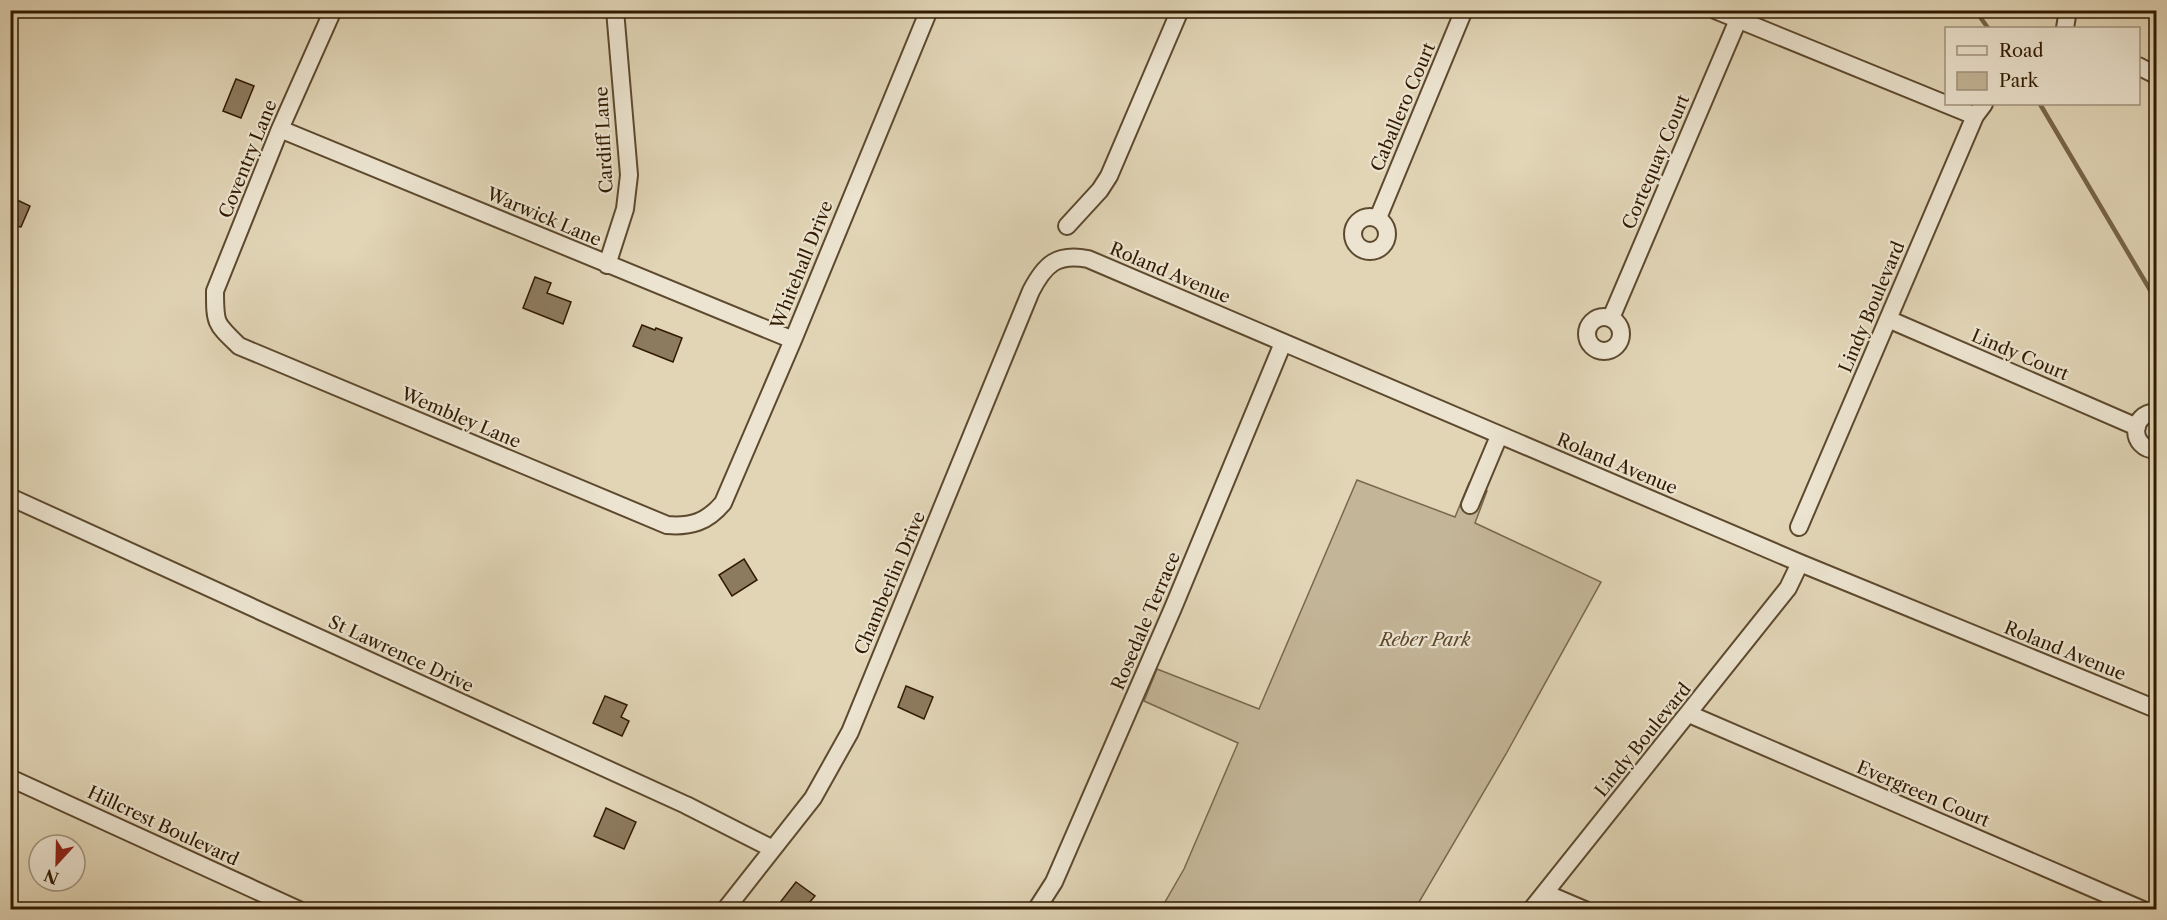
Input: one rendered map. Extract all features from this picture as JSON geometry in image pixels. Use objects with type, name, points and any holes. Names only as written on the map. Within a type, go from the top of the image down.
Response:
[{"type":"street","name":"Coventry Lane","points":[[219,326],[215,318],[215,291],[280,129],[333,10]]},
{"type":"street","name":"Cardiff Lane","points":[[607,265],[625,209],[629,175],[615,10]]},
{"type":"street","name":"Whitehall Drive","points":[[697,523],[714,514],[723,503],[929,10]]},
{"type":"street","points":[[1067,226],[1100,190],[1109,176],[1180,10]]},
{"type":"street","name":"Caballero Court","points":[[1378,218],[1464,10]]},
{"type":"street","points":[[1715,10],[1945,97]]},
{"type":"street","points":[[2065,27],[2068,10]]},
{"type":"street","name":"Cortequay Court","points":[[1611,318],[1738,20]]},
{"type":"street","points":[[2140,66],[2157,75]]},
{"type":"street","name":"Lindy Boulevard","points":[[1799,527],[1979,110]]},
{"type":"street","name":"Warwick Lane","points":[[280,129],[793,340]]},
{"type":"street","name":"Roland Avenue","points":[[1063,258],[1088,259],[1800,563],[2157,709]]},
{"type":"street","name":"Chamberlin Drive","points":[[725,909],[813,798],[850,732],[1031,291],[1045,268],[1063,258]]},
{"type":"street","name":"Lindy Court","points":[[1888,319],[2137,427]]},
{"type":"street","name":"Wembley Lane","points":[[219,326],[238,346],[667,525],[680,526],[697,523]]},
{"type":"street","name":"Rosedale Terrace","points":[[1036,909],[1054,882],[1173,608],[1282,343]]},
{"type":"street","points":[[2157,412],[2148,413],[2143,417],[2136,434],[2142,445],[2148,449],[2157,450]]},
{"type":"street","points":[[1470,505],[1500,435]]},
{"type":"street","name":"St Lawrence Drive","points":[[10,497],[686,805],[773,849]]},
{"type":"street","name":"Lindy Boulevard","points":[[1532,909],[1788,588],[1800,563]]},
{"type":"street","name":"Evergreen Court","points":[[1689,714],[2143,909]]},
{"type":"street","name":"Hillcrest Boulevard","points":[[10,778],[299,909]]},
{"type":"street","points":[[1545,893],[1585,909]]},
{"type":"green space","name":"Reber Park","points":[[1357,480],[1455,517],[1469,483],[1487,491],[1475,523],[1601,582],[1506,754],[1415,909],[1161,909],[1184,869],[1238,743],[1144,701],[1157,669],[1259,709]]},
{"type":"building","points":[[236,79],[254,86],[241,118],[223,111]]},
{"type":"building","points":[[10,198],[30,206],[21,227],[10,225]]},
{"type":"building","points":[[535,277],[551,283],[547,293],[571,302],[563,324],[523,308]]},
{"type":"building","points":[[642,325],[682,338],[673,362],[633,346]]},
{"type":"building","points":[[744,559],[757,580],[732,596],[719,575]]},
{"type":"building","points":[[906,686],[933,697],[924,719],[898,707]]},
{"type":"building","points":[[605,696],[627,705],[621,717],[629,721],[622,736],[593,723]]},
{"type":"building","points":[[606,808],[636,822],[624,849],[594,836]]},
{"type":"building","points":[[796,882],[815,896],[804,909],[775,909]]},
{"type":"waterway","points":[[1975,10],[1987,27]]},
{"type":"waterway","points":[[2041,105],[2156,300]]}]
